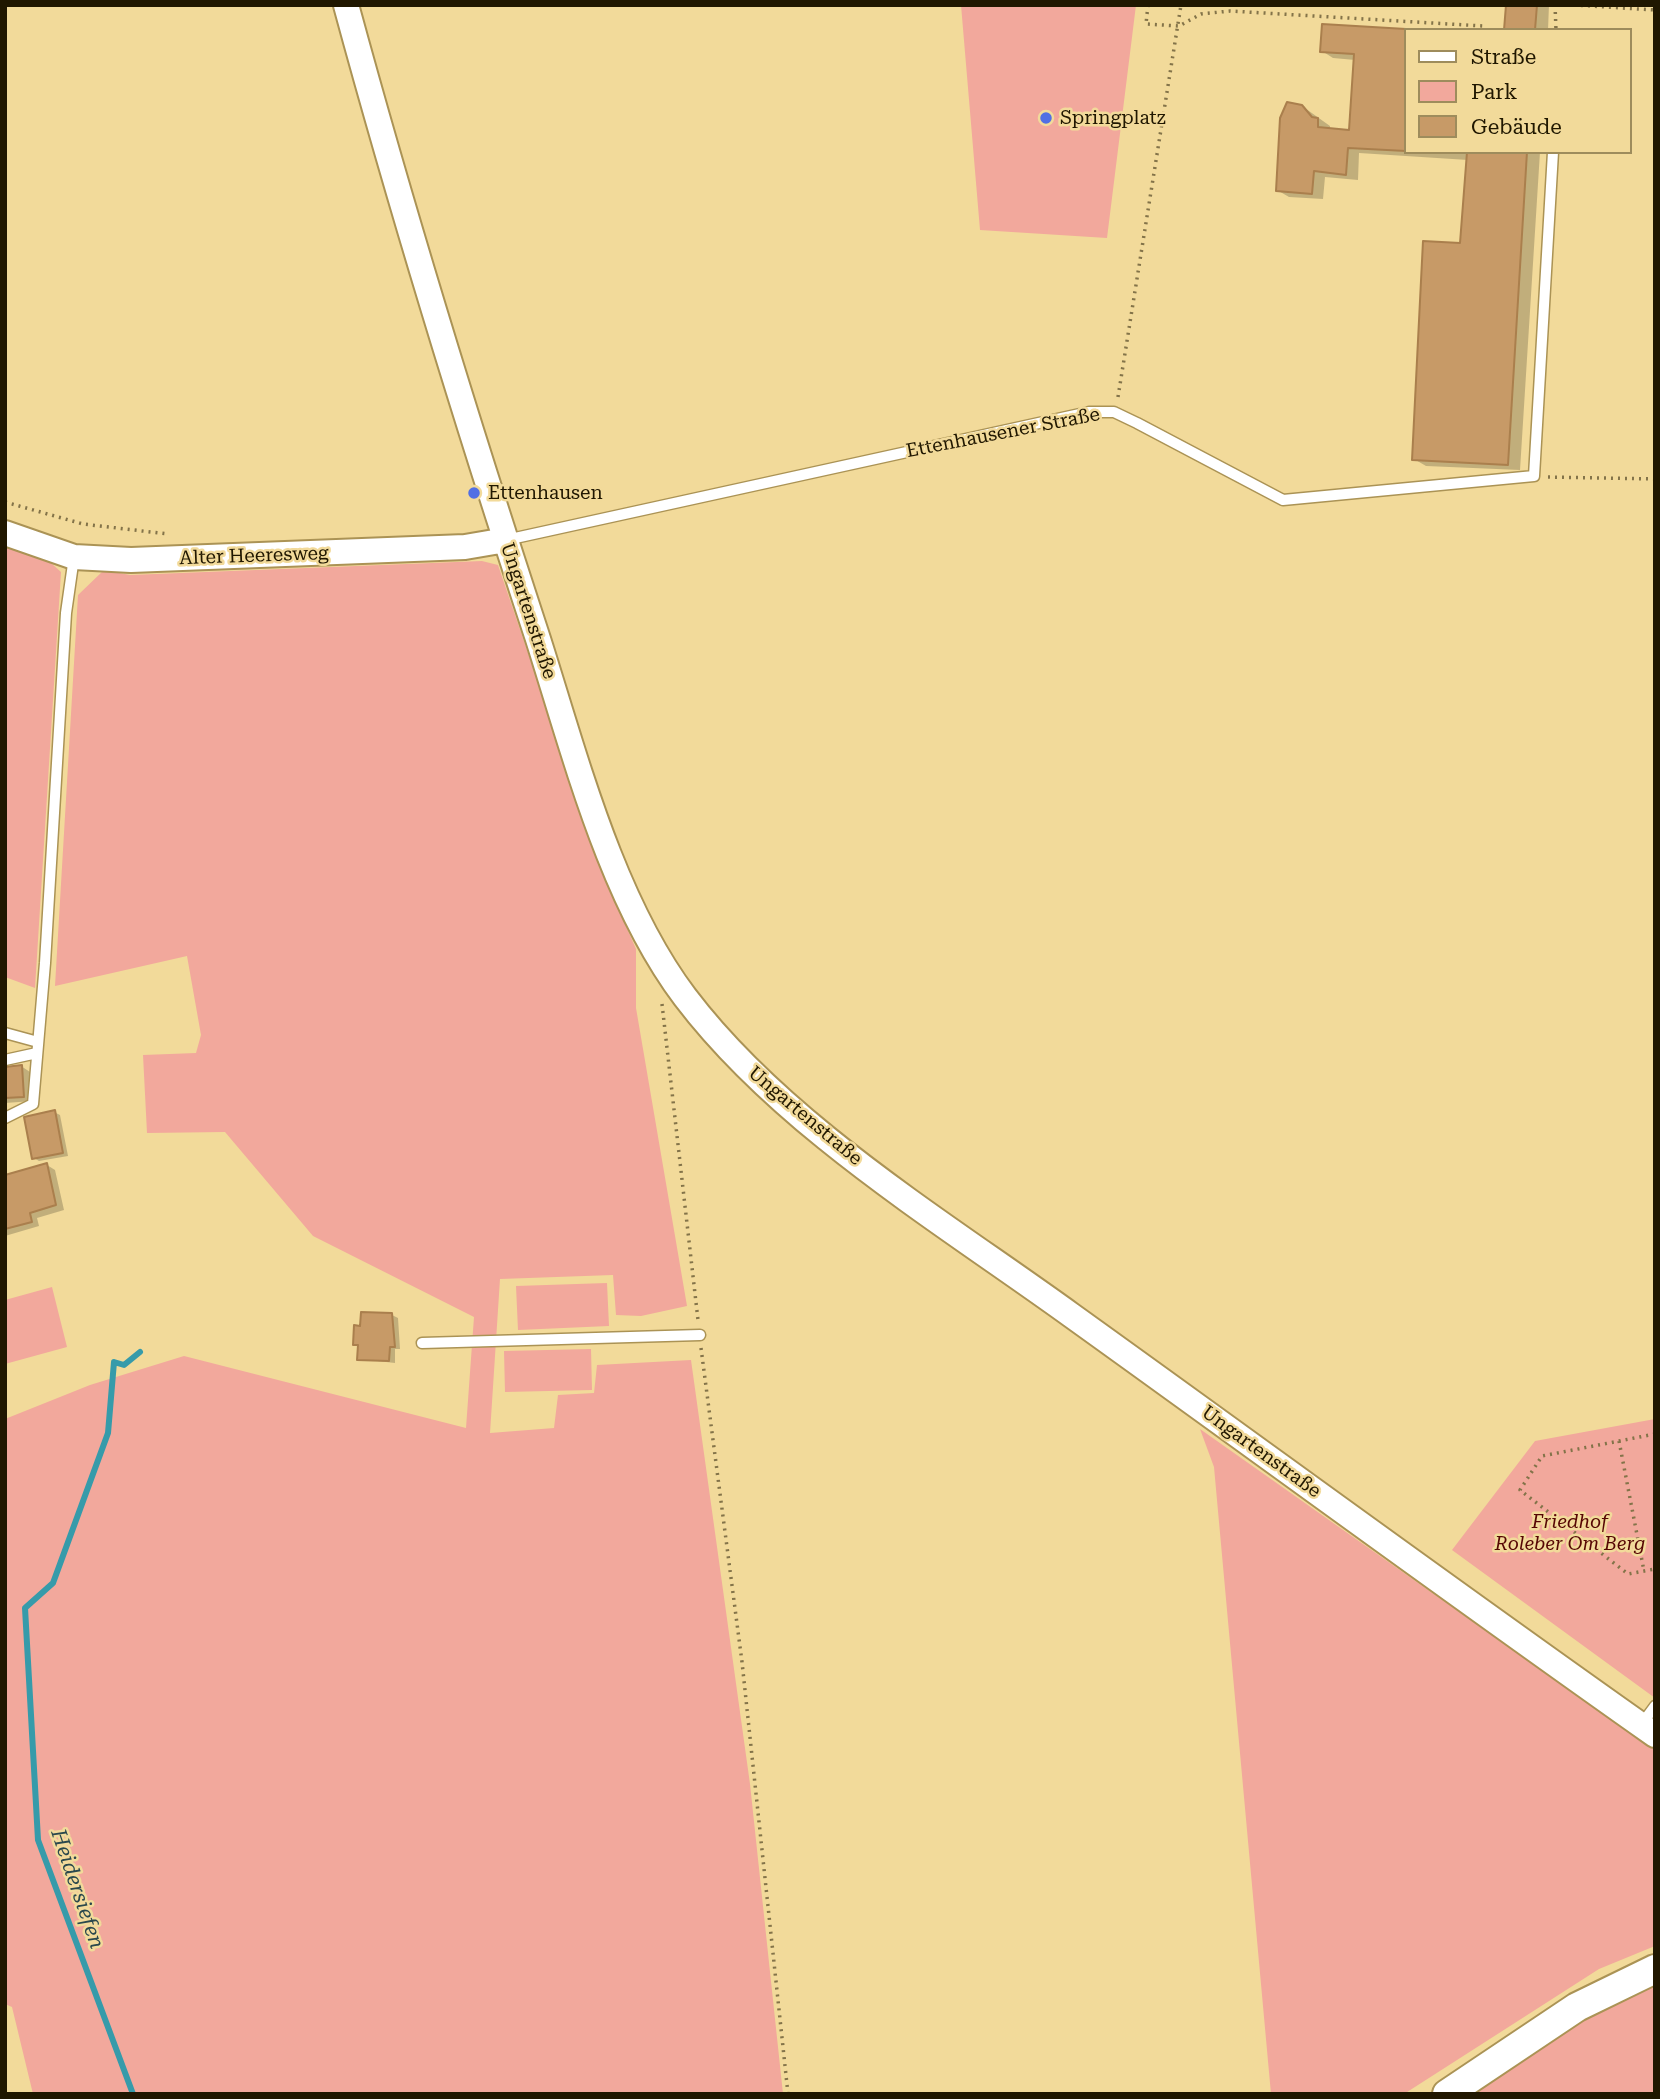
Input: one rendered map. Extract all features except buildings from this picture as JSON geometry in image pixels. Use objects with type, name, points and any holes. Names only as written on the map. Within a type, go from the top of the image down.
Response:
[{"type":"main road","points":[[1447,2094],[1577,2007],[1655,1969]]},
{"type":"street","name":"Ungartenstraße","points":[[346,5],[422,276],[615,868],[656,952],[684,996],[747,1069],[786,1104],[872,1171],[1650,1722]]},
{"type":"street","name":"Alter Heeresweg","points":[[5,533],[74,557],[131,560],[465,547],[506,540]]},
{"type":"lane","points":[[1534,476],[1553,154]]},
{"type":"lane","name":"Ettenhausener Straße","points":[[506,540],[1075,415],[1114,412],[1283,500],[1534,476]]},
{"type":"lane","points":[[5,1118],[33,1104],[66,613],[74,557]]},
{"type":"lane","points":[[5,1032],[37,1047]]},
{"type":"lane","points":[[5,1060],[37,1047]]},
{"type":"lane","points":[[422,1343],[700,1335]]},
{"type":"path","points":[[1148,5],[1146,24],[1179,26],[1201,14],[1230,11],[1483,26]]},
{"type":"path","points":[[1114,412],[1121,386],[1181,5]]},
{"type":"path","points":[[1555,5],[1556,28]]},
{"type":"path","points":[[1574,5],[1655,10]]},
{"type":"path","points":[[1534,476],[1655,479]]},
{"type":"path","points":[[5,502],[83,524],[172,535]]},
{"type":"path","points":[[660,993],[742,1662],[788,2094]]},
{"type":"path","points":[[1655,1434],[1542,1456],[1520,1490],[1628,1574],[1655,1569]]},
{"type":"path","points":[[1619,1441],[1644,1571]]},
{"type":"green space","name":"Springplatz","points":[[961,5],[1136,5],[1107,238],[980,230]]},
{"type":"green space","points":[[5,540],[41,554],[61,572],[35,988],[5,977]]},
{"type":"green space","points":[[482,561],[498,565],[605,878],[636,949],[636,1008],[687,1306],[641,1316],[616,1315],[613,1275],[500,1279],[490,1433],[554,1428],[558,1395],[594,1393],[597,1365],[691,1360],[750,1784],[783,2094],[33,2094],[12,2007],[5,2004],[5,1419],[90,1385],[184,1356],[466,1428],[474,1317],[313,1236],[225,1132],[147,1133],[143,1055],[196,1053],[201,1035],[187,956],[55,986],[78,595],[104,570],[130,575]]},
{"type":"green space","points":[[607,1283],[609,1326],[518,1330],[516,1286]]},
{"type":"green space","points":[[52,1287],[67,1347],[5,1364],[5,1300]]},
{"type":"green space","points":[[591,1349],[592,1390],[505,1392],[504,1351]]},
{"type":"green space","name":"Friedhof Roleber Om Berg","points":[[1655,1419],[1655,1698],[1452,1550],[1535,1441]]},
{"type":"green space","points":[[1200,1429],[1655,1750],[1655,1946],[1599,1969],[1404,2094],[1271,2094],[1214,1467]]},
{"type":"green space","points":[[1655,1982],[1655,2094],[1467,2094],[1619,1996]]},
{"type":"waterway","name":"Heidersiefen","points":[[133,2094],[38,1840],[25,1608],[53,1583],[108,1433],[114,1362],[124,1365],[140,1352]]},
{"type":"place","name":"Springplatz","points":[[1046,118]]},
{"type":"place","name":"Ettenhausen","points":[[474,493]]}]
